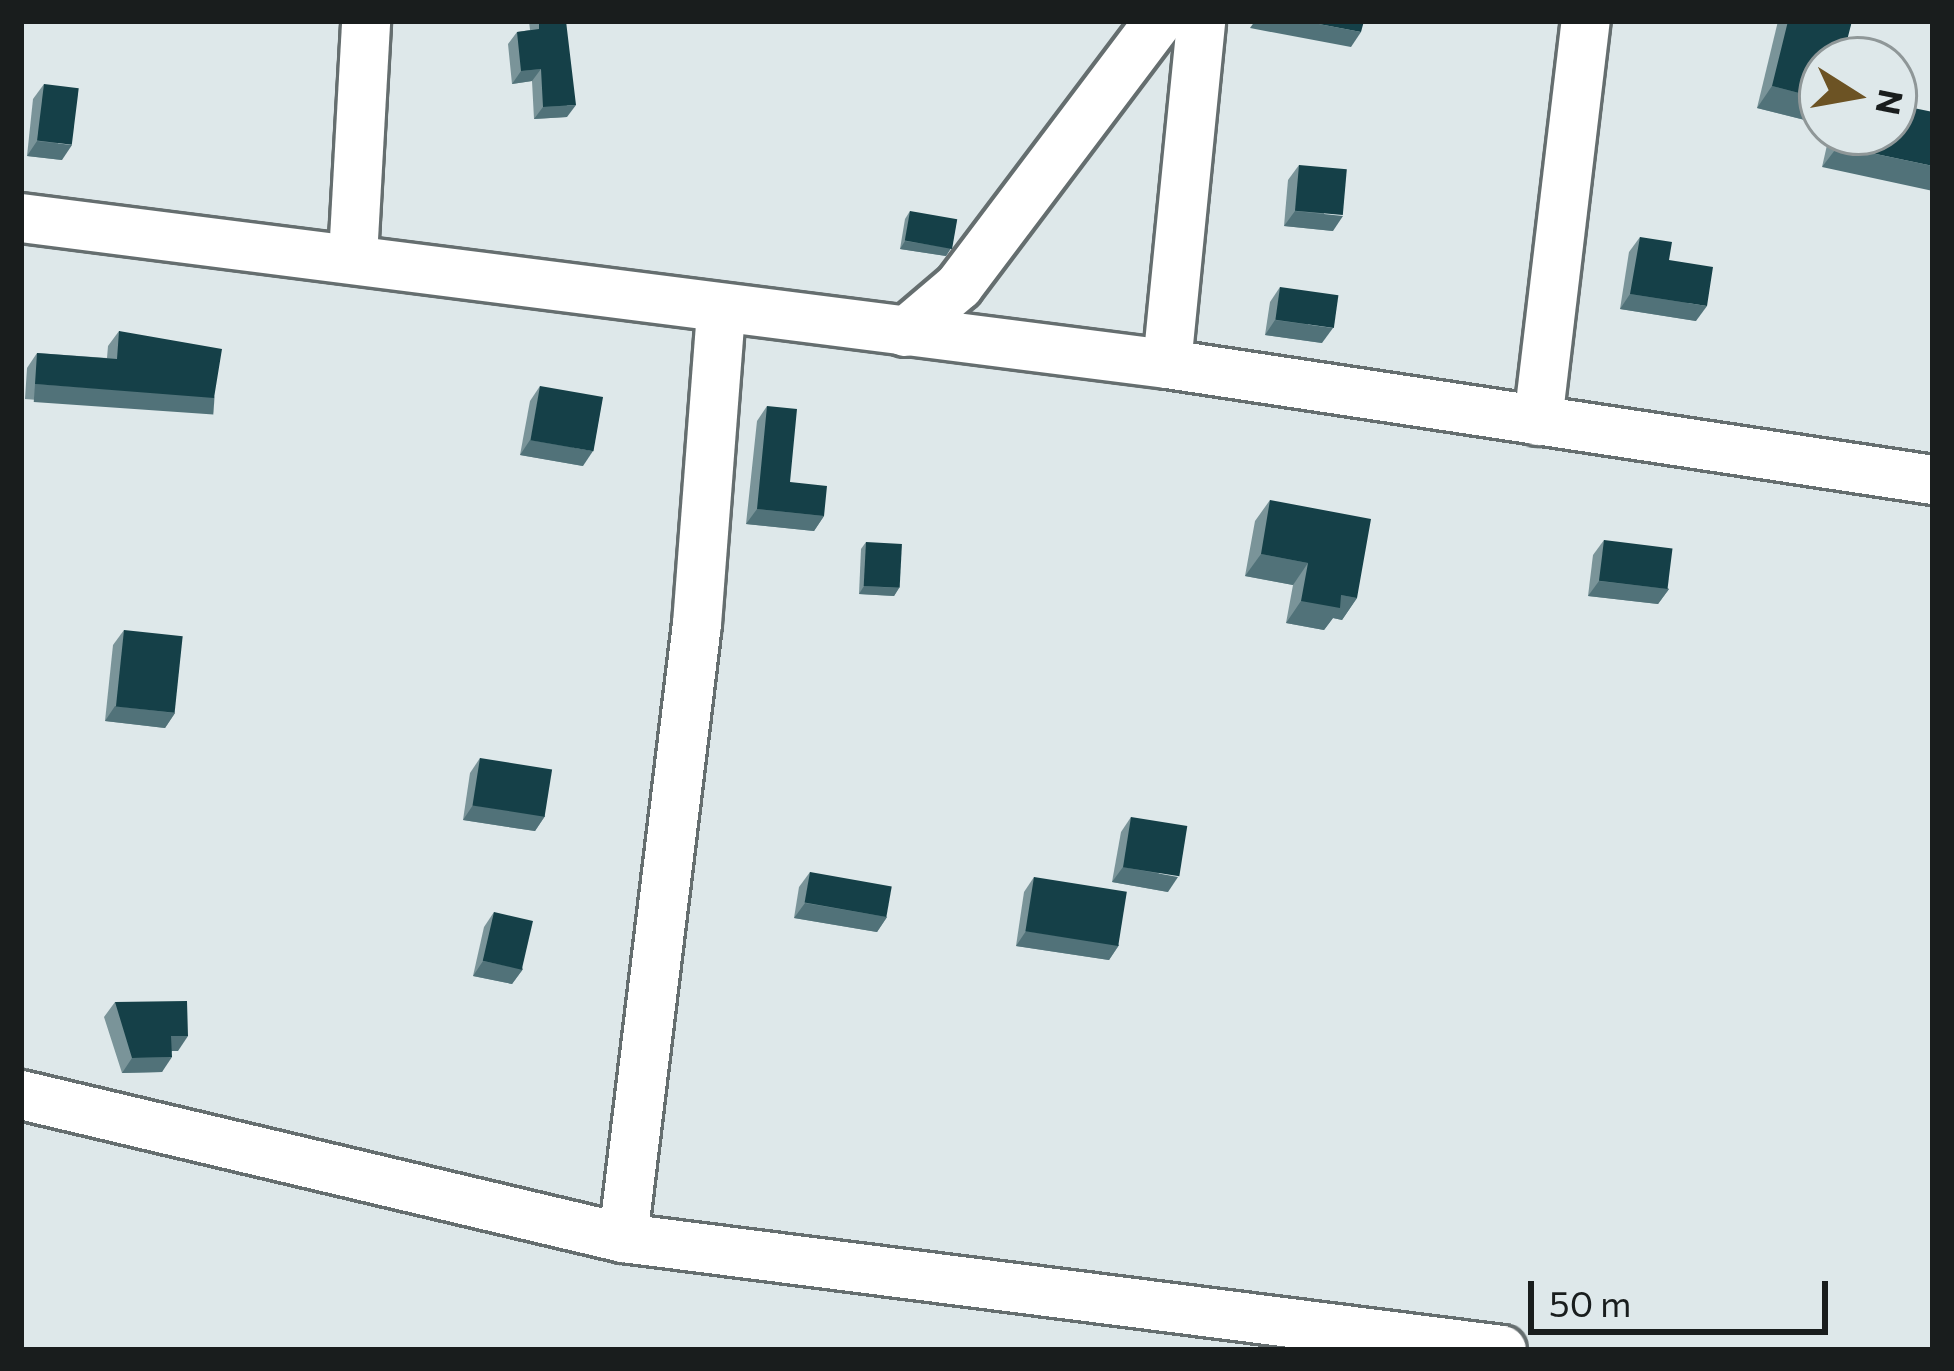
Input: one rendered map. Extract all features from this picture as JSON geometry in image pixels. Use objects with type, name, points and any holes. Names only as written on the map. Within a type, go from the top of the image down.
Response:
[{"type":"street","points":[[353,257],[366,21]]},
{"type":"street","points":[[905,332],[959,286],[1159,21]]},
{"type":"street","points":[[1167,364],[1201,21]]},
{"type":"street","points":[[1538,422],[1586,21]]},
{"type":"street","points":[[21,218],[353,257],[721,311],[1167,364],[1933,480]]},
{"type":"street","points":[[623,1238],[697,624],[721,311]]},
{"type":"street","points":[[21,1095],[623,1238],[1502,1350]]},
{"type":"building","points":[[539,21],[566,21],[576,105],[543,107],[541,69],[521,71],[517,32],[539,29]]},
{"type":"building","points":[[1303,21],[1364,21],[1361,32]]},
{"type":"building","points":[[1788,21],[1852,21],[1848,36],[1798,36],[1798,93],[1772,86]]},
{"type":"building","points":[[44,84],[79,88],[72,145],[37,141]]},
{"type":"building","points":[[1918,109],[1933,112],[1933,166],[1886,156],[1918,156]]},
{"type":"building","points":[[1299,165],[1347,169],[1343,215],[1295,211]]},
{"type":"building","points":[[910,211],[957,219],[952,249],[905,241]]},
{"type":"building","points":[[1640,237],[1672,242],[1669,260],[1713,267],[1707,306],[1630,294]]},
{"type":"building","points":[[1280,287],[1338,295],[1334,328],[1275,320]]},
{"type":"building","points":[[119,331],[222,349],[214,398],[35,384],[37,353],[117,359]]},
{"type":"building","points":[[540,386],[603,397],[593,451],[530,440]]},
{"type":"building","points":[[767,406],[797,409],[790,482],[827,486],[824,516],[757,509]]},
{"type":"building","points":[[1270,500],[1371,519],[1357,598],[1341,595],[1340,608],[1301,601],[1308,563],[1261,554]]},
{"type":"building","points":[[1604,540],[1672,548],[1667,589],[1599,581]]},
{"type":"building","points":[[866,542],[902,544],[900,588],[864,586]]},
{"type":"building","points":[[124,630],[183,636],[175,713],[116,707]]},
{"type":"building","points":[[480,758],[552,769],[545,817],[472,805]]},
{"type":"building","points":[[1131,817],[1187,826],[1179,876],[1123,867]]},
{"type":"building","points":[[810,872],[892,886],[886,917],[805,903]]},
{"type":"building","points":[[1034,877],[1127,892],[1118,946],[1025,931]]},
{"type":"building","points":[[494,912],[533,921],[522,970],[483,961]]},
{"type":"building","points":[[187,1001],[188,1036],[171,1036],[172,1057],[132,1058],[115,1002]]}]
